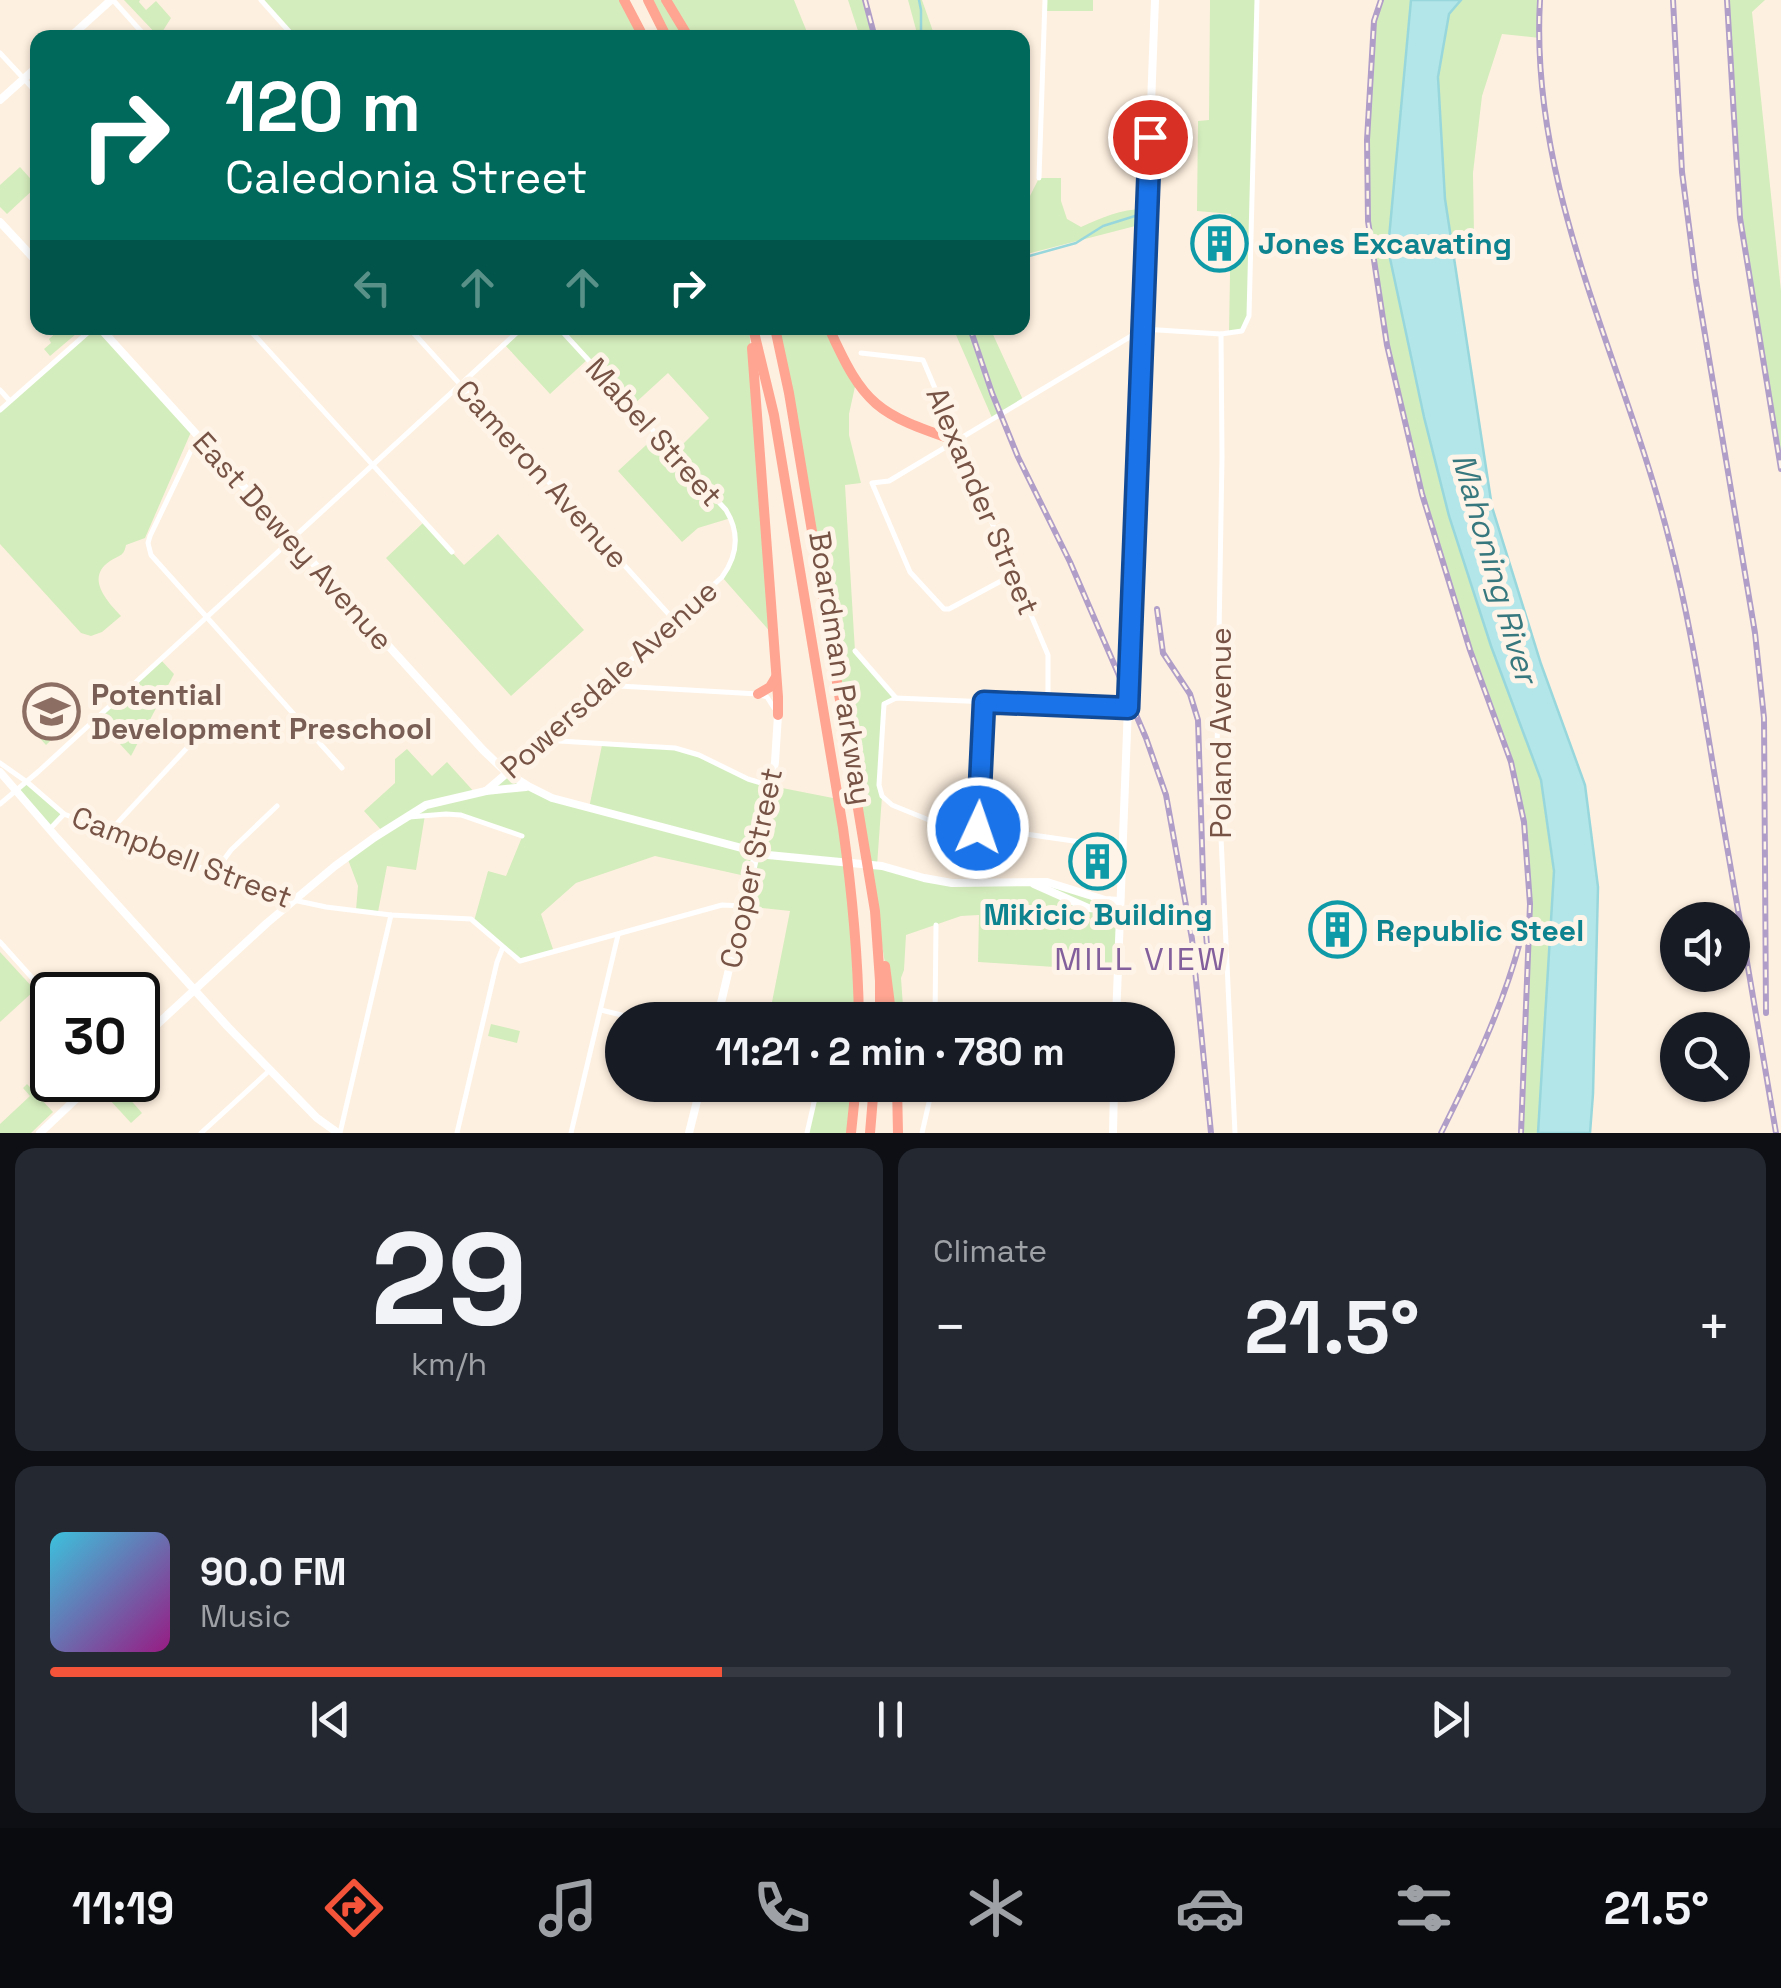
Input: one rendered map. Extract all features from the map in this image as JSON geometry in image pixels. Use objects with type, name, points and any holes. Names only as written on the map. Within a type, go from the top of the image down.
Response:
[{"type":"highway","points":[[624,0],[640,30]]},
{"type":"highway","points":[[648,0],[663,30]]},
{"type":"highway","points":[[666,0],[684,30]]},
{"type":"highway","points":[[752,335],[778,715]]},
{"type":"highway","name":"Boardman Parkway","points":[[753,335],[774,415],[845,844],[852,892],[858,1002]]},
{"type":"highway","name":"Boardman Parkway","points":[[777,335],[866,847],[875,911],[880,1002]]},
{"type":"highway","points":[[832,335],[853,377],[873,402],[911,425],[957,441]]},
{"type":"highway","points":[[758,694],[776,676]]},
{"type":"highway","points":[[875,911],[890,1002]]},
{"type":"highway","points":[[851,1133],[854,1102]]},
{"type":"highway","points":[[870,1133],[873,1102]]},
{"type":"highway","points":[[897,1102],[898,1133]]},
{"type":"street","points":[[79,30],[112,0],[140,30]]},
{"type":"street","points":[[261,0],[288,30]]},
{"type":"street","points":[[1039,178],[1045,0]]},
{"type":"street","points":[[1116,1002],[1156,0]]},
{"type":"street","points":[[1014,574],[944,609],[910,572],[872,482],[889,480],[1143,329],[1221,334],[1242,331],[1248,316],[1257,0]]},
{"type":"street","points":[[0,53],[30,85]]},
{"type":"street","points":[[0,100],[30,73]]},
{"type":"street","points":[[0,222],[30,254]]},
{"type":"street","name":"Poland Avenue","points":[[1221,334],[1217,753],[1235,1133]]},
{"type":"street","points":[[0,410],[89,335]]},
{"type":"street","name":"East Dewey Avenue","points":[[104,335],[483,750],[528,786],[566,803],[768,855],[882,866],[952,883],[1055,884],[1119,905]]},
{"type":"street","points":[[254,335],[452,552]]},
{"type":"street","name":"Cameron Avenue","points":[[416,335],[674,620]]},
{"type":"street","points":[[0,804],[514,335]]},
{"type":"street","name":"Mabel Street","points":[[565,335],[713,494],[731,517],[736,543]]},
{"type":"street","name":"Alexander Street","points":[[861,353],[922,358],[1047,653],[1048,704]]},
{"type":"street","points":[[0,390],[10,401]]},
{"type":"street","points":[[198,436],[150,536],[148,543],[154,560],[342,768]]},
{"type":"street","name":"Powersdale Avenue","points":[[160,1022],[294,900],[390,826],[426,805],[486,791],[722,576],[736,543]]},
{"type":"street","points":[[856,651],[896,698]]},
{"type":"street","points":[[602,685],[758,694],[770,700],[778,715]]},
{"type":"street","points":[[1122,848],[926,819],[892,805],[882,796],[879,784],[882,708],[886,701],[896,698],[1128,708]]},
{"type":"street","points":[[978,828],[984,702]]},
{"type":"street","name":"Cooper Street","points":[[720,1002],[772,786],[778,715]]},
{"type":"street","points":[[109,832],[212,722]]},
{"type":"street","points":[[543,740],[674,748],[772,786]]},
{"type":"street","name":"Campbell Street","points":[[0,763],[64,814],[270,895],[326,907],[471,919],[520,961],[722,905],[744,906]]},
{"type":"street","points":[[0,772],[194,990],[317,1118],[339,1133],[390,914]]},
{"type":"street","points":[[486,791],[528,786]]},
{"type":"street","points":[[214,873],[278,806]]},
{"type":"street","points":[[49,830],[64,814]]},
{"type":"street","points":[[408,817],[461,815],[522,836]]},
{"type":"street","points":[[1030,882],[1088,908],[1119,905]]},
{"type":"street","points":[[935,1002],[936,924]]},
{"type":"street","points":[[572,1133],[618,935]]},
{"type":"street","points":[[0,942],[30,975]]},
{"type":"street","points":[[457,1133],[503,947]]},
{"type":"street","points":[[600,1010],[605,1011]]},
{"type":"street","points":[[201,1133],[270,1070]]},
{"type":"street","points":[[40,1133],[73,1102]]},
{"type":"street","points":[[690,1133],[697,1102]]},
{"type":"street","points":[[807,1133],[814,1102]]},
{"type":"street","points":[[922,1133],[929,1102]]},
{"type":"street","points":[[1113,1133],[1114,1102]]},
{"type":"green space","points":[[124,0],[140,0],[146,10],[156,1],[171,18],[163,30],[152,30]]},
{"type":"green space","points":[[261,0],[624,0],[640,30],[289,30]]},
{"type":"green space","points":[[648,0],[794,0],[806,30],[663,30]]},
{"type":"green space","points":[[848,0],[864,0],[872,30],[858,30]]},
{"type":"green space","points":[[908,0],[922,0],[933,30],[916,30]]},
{"type":"green space","points":[[1045,0],[1093,0],[1093,11],[1045,11]]},
{"type":"green space","points":[[1210,0],[1257,0],[1249,316],[1246,327],[1229,333],[1231,214],[1197,211],[1198,121],[1209,120]]},
{"type":"green space","points":[[1381,0],[1411,0],[1388,249],[1449,516],[1491,646],[1541,780],[1554,871],[1538,1133],[1521,1133],[1530,904],[1524,822],[1511,762],[1470,650],[1422,494],[1387,345],[1368,221],[1367,140],[1374,21]]},
{"type":"green space","points":[[1461,0],[1540,0],[1540,38],[1502,34],[1482,96],[1473,173],[1474,234],[1470,246],[1454,257],[1445,199],[1438,77],[1449,14]]},
{"type":"green space","points":[[1727,0],[1765,0],[1752,12],[1781,291],[1781,469],[1740,218]]},
{"type":"green space","points":[[20,167],[30,178],[30,193],[7,214],[0,207],[0,185]]},
{"type":"green space","points":[[1039,178],[1061,178],[1061,201],[1067,219],[1081,227],[1138,209],[1147,209],[1147,223],[1030,253],[1030,196]]},
{"type":"green space","points":[[53,335],[75,335],[50,356],[44,349],[51,343],[49,339]]},
{"type":"green space","points":[[85,335],[106,335],[191,432],[145,538],[126,545],[123,553],[99,575],[101,589],[121,616],[102,632],[91,636],[81,633],[0,544],[0,410]]},
{"type":"green space","points":[[514,335],[750,335],[774,636],[722,577],[735,548],[731,518],[698,528],[682,542],[618,471],[658,434],[675,452],[709,418],[668,373],[632,406],[588,359],[550,394],[504,344]]},
{"type":"green space","points":[[776,335],[832,335],[856,382],[849,435],[861,483],[845,485],[855,651],[896,698],[886,701],[877,866],[938,881],[1047,882],[1119,901],[1117,971],[978,962],[979,915],[961,916],[906,935],[903,1002],[890,1002]]},
{"type":"green space","points":[[956,335],[993,335],[1024,402],[993,420]]},
{"type":"green space","points":[[424,522],[464,565],[498,534],[584,630],[511,696],[386,558]]},
{"type":"green space","points":[[160,659],[174,674],[131,756],[96,718]]},
{"type":"green space","points":[[57,714],[67,725],[46,745],[35,733]]},
{"type":"green space","points":[[602,745],[675,748],[772,786],[838,799],[857,1002],[772,1002],[790,911],[744,906],[750,877],[655,856],[576,883],[541,914],[554,952],[520,961],[474,921],[488,871],[506,876],[522,837],[461,815],[425,815],[416,870],[387,866],[378,912],[356,910],[358,886],[347,857],[382,831],[364,811],[395,783],[395,759],[407,749],[432,776],[447,762],[476,794],[507,773],[528,786],[589,808]]},
{"type":"green space","points":[[27,782],[64,814],[49,830],[15,791]]},
{"type":"green space","points":[[0,952],[30,985],[30,995],[0,1022]]},
{"type":"green space","points":[[491,1024],[520,1031],[517,1043],[488,1036]]},
{"type":"green space","points":[[30,1096],[30,1102],[44,1102],[53,1112],[31,1133],[0,1133],[0,1124]]},
{"type":"green space","points":[[112,1102],[132,1102],[142,1113],[131,1123]]},
{"type":"green space","points":[[814,1102],[854,1102],[851,1133],[807,1133]]},
{"type":"water","name":"Mahoning River","points":[[1411,0],[1461,0],[1449,14],[1438,77],[1445,199],[1492,507],[1541,664],[1585,785],[1598,887],[1590,1133],[1538,1133],[1554,871],[1541,780],[1491,646],[1449,516],[1388,249]]},
{"type":"waterway","points":[[919,0],[921,30]]},
{"type":"waterway","points":[[1030,256],[1076,243],[1103,226],[1135,216]]},
{"type":"railway","points":[[865,0],[873,30]]},
{"type":"railway","points":[[1381,0],[1374,21],[1367,140],[1368,221],[1387,345],[1422,494],[1470,650],[1511,762],[1524,822],[1530,904],[1521,1133]]},
{"type":"railway","points":[[1540,0],[1541,71],[1549,140],[1564,208],[1651,476],[1677,573],[1776,1133]]},
{"type":"railway","points":[[1673,0],[1682,172],[1696,281],[1755,633],[1764,718],[1766,1013]]},
{"type":"railway","points":[[1727,0],[1740,218],[1781,469]]},
{"type":"railway","points":[[972,335],[1018,457],[1070,562],[1146,738],[1166,795],[1192,939],[1211,1133]]},
{"type":"railway","points":[[1157,609],[1163,653],[1190,694],[1198,720],[1208,959]]},
{"type":"railway","points":[[1441,1133],[1495,1016],[1520,942]]},
{"type":"place","name":"Jones Excavating","points":[[1219,243]]},
{"type":"place","name":"Potential Development Preschool","points":[[52,711]]},
{"type":"place","name":"Mikicic Building","points":[[1098,861]]},
{"type":"place","name":"Republic Steel","points":[[1337,930]]},
{"type":"district","name":"MILL VIEW","points":[[1141,959]]},
{"type":"route","points":[[978,828],[984,702],[1128,708],[1150,137]]}]
